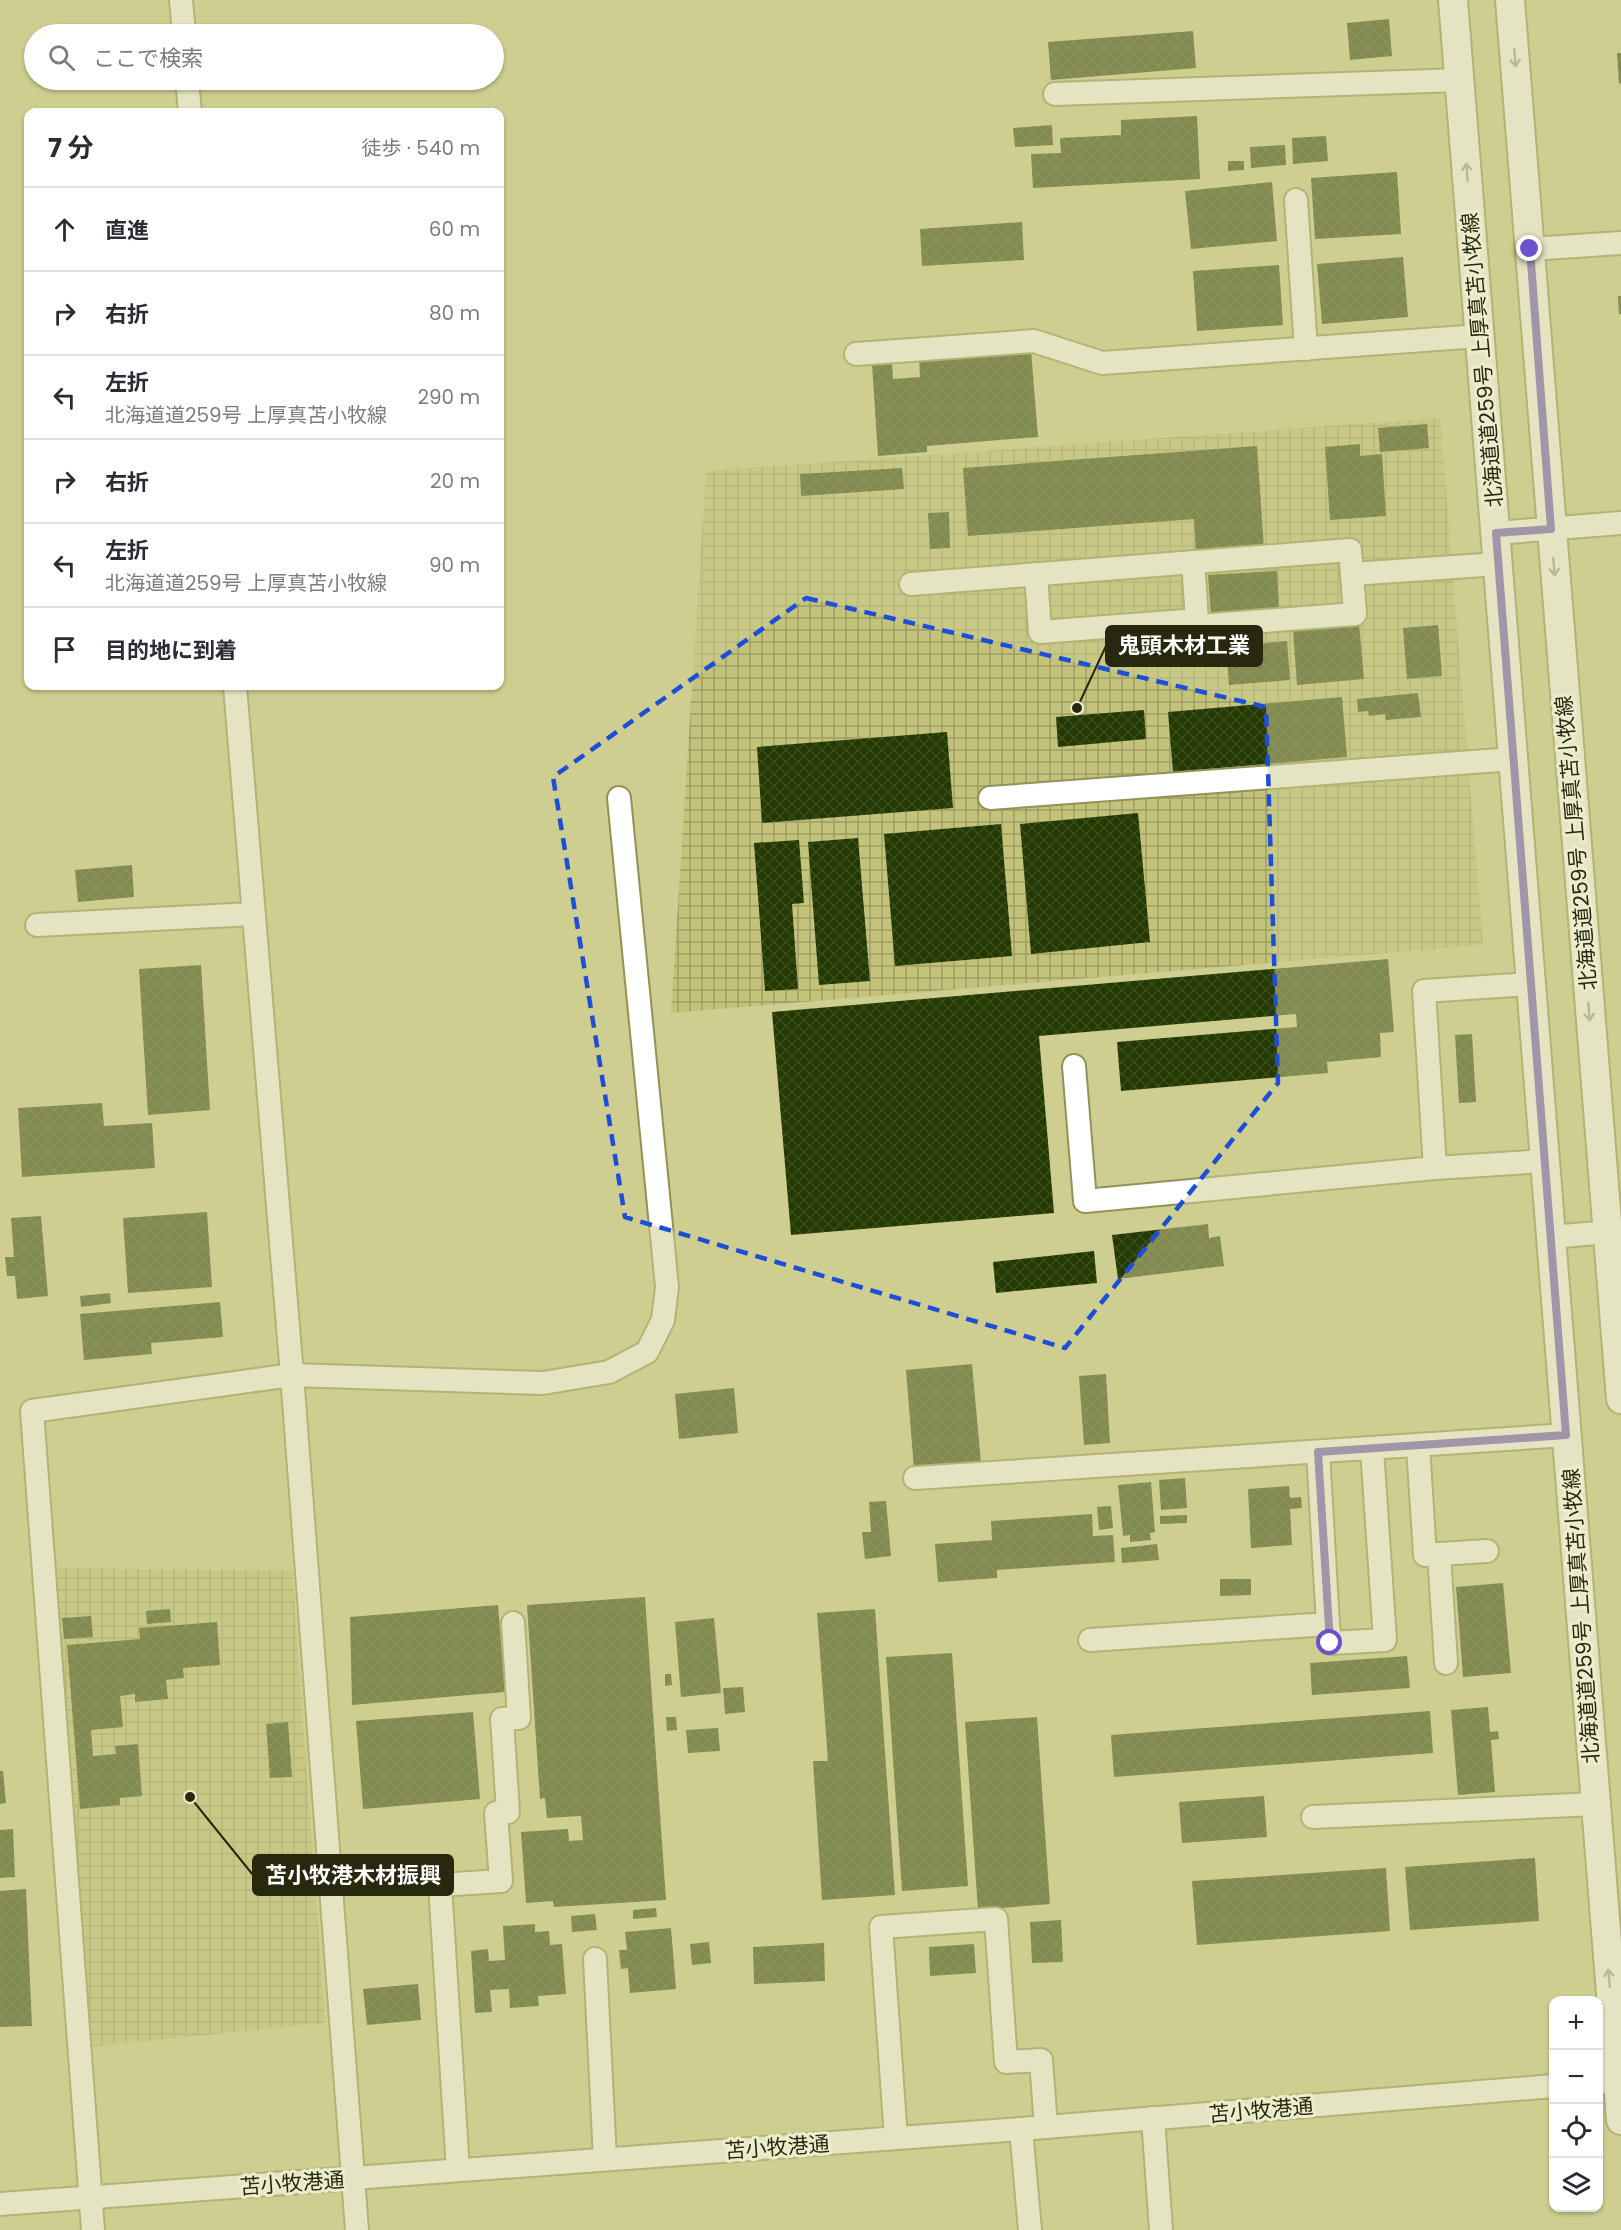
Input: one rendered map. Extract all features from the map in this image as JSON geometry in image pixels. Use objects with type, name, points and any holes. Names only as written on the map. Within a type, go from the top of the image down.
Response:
[{"type":"main road","name":"北海道道259号 上厚真苫小牧線","points":[[1453,0],[1615,2081],[1621,2120]]},
{"type":"main road","name":"北海道道259号 上厚真苫小牧線","points":[[1510,0],[1551,529],[1614,1232],[1621,1399]]},
{"type":"street","points":[[181,0],[183,24]]},
{"type":"street","points":[[1055,94],[1460,80]]},
{"type":"street","points":[[188,90],[190,108]]},
{"type":"street","points":[[1296,200],[1306,349]]},
{"type":"street","points":[[1530,249],[1621,243]]},
{"type":"street","points":[[856,354],[1034,341],[1102,363],[1480,336]]},
{"type":"street","points":[[1496,533],[1621,523]]},
{"type":"street","points":[[911,584],[1036,574],[1193,562],[1350,550],[1355,614],[1198,626],[1193,562]]},
{"type":"street","points":[[1352,574],[1498,564]]},
{"type":"street","points":[[1036,574],[1040,632],[1197,620]]},
{"type":"street","points":[[235,690],[292,1375],[357,2230]]},
{"type":"street","points":[[990,798],[1513,759]]},
{"type":"street","points":[[93,2230],[32,1411],[292,1375],[543,1383],[609,1372],[647,1352],[663,1320],[667,1287],[619,798]]},
{"type":"street","points":[[37,925],[253,914]]},
{"type":"street","points":[[1435,1168],[1424,991],[1531,984]]},
{"type":"street","points":[[1074,1066],[1085,1200],[1435,1168],[1545,1161]]},
{"type":"street","points":[[1551,1237],[1614,1232]]},
{"type":"street","points":[[915,1478],[1566,1435]]},
{"type":"street","points":[[1418,1446],[1425,1555],[1487,1551]]},
{"type":"street","points":[[1318,1452],[1330,1643],[1385,1640],[1372,1449]]},
{"type":"street","points":[[1439,1554],[1446,1663]]},
{"type":"street","points":[[458,2170],[440,1885],[501,1881],[496,1813],[508,1812],[502,1719],[519,1718],[513,1623]]},
{"type":"street","points":[[1090,1640],[1328,1624]]},
{"type":"street","points":[[1313,1817],[1595,1804]]},
{"type":"street","points":[[896,2138],[881,1927],[996,1919],[1006,2062],[1041,2060],[1046,2127]]},
{"type":"street","points":[[595,1959],[605,2159]]},
{"type":"street","name":"苫小牧港通","points":[[0,2204],[1021,2129],[1549,2086]]},
{"type":"street","points":[[1153,2118],[1161,2230]]},
{"type":"street","points":[[1021,2129],[1030,2230]]},
{"type":"highlighted area","points":[[806,598],[1266,707],[1278,1083],[1065,1348],[625,1217],[553,777]]},
{"type":"shaded area","points":[[1440,418],[1483,945],[671,1013],[706,471]]},
{"type":"shaded area","points":[[56,1568],[292,1571],[325,2023],[88,2047]]},
{"type":"building","points":[[1389,19],[1392,56],[1350,60],[1347,23]]},
{"type":"building","points":[[1193,31],[1196,68],[1051,80],[1048,42]]},
{"type":"building","points":[[1617,53],[1621,53],[1621,83],[1619,84]]},
{"type":"building","points":[[1197,116],[1200,179],[1033,188],[1031,154],[1061,153],[1060,138],[1121,135],[1121,120]]},
{"type":"building","points":[[1052,125],[1053,145],[1015,147],[1013,128]]},
{"type":"building","points":[[1326,136],[1328,161],[1293,164],[1292,138]]},
{"type":"building","points":[[1285,145],[1286,165],[1251,168],[1250,147]]},
{"type":"building","points":[[1228,161],[1244,161],[1244,170],[1228,171]]},
{"type":"building","points":[[1397,172],[1401,234],[1315,239],[1311,178]]},
{"type":"building","points":[[1272,182],[1277,241],[1191,249],[1185,191]]},
{"type":"building","points":[[1022,222],[1024,260],[922,266],[920,229]]},
{"type":"building","points":[[1403,257],[1408,317],[1322,324],[1317,264]]},
{"type":"building","points":[[1279,265],[1283,325],[1197,331],[1193,271]]},
{"type":"building","points":[[1618,296],[1621,296],[1621,314],[1619,314]]},
{"type":"building","points":[[1031,350],[1038,437],[927,446],[927,452],[878,456],[872,364],[892,363],[893,379],[920,377],[919,358]]},
{"type":"building","points":[[1427,424],[1429,448],[1380,452],[1378,428]]},
{"type":"building","points":[[1360,444],[1360,456],[1382,454],[1386,516],[1330,520],[1325,447]]},
{"type":"building","points":[[1257,446],[1264,549],[1196,554],[1194,519],[968,536],[963,468]]},
{"type":"building","points":[[902,468],[904,489],[801,496],[800,474]]},
{"type":"building","points":[[949,512],[950,548],[930,549],[928,513]]},
{"type":"building","points":[[1277,571],[1279,608],[1211,614],[1208,575]]},
{"type":"building","points":[[1359,624],[1364,679],[1297,685],[1293,630]]},
{"type":"building","points":[[1438,625],[1442,676],[1407,679],[1403,628]]},
{"type":"building","points":[[1287,641],[1290,680],[1229,685],[1226,647]]},
{"type":"building","points":[[1418,693],[1421,717],[1386,720],[1385,714],[1369,716],[1368,711],[1358,712],[1357,699]]},
{"type":"building","points":[[1342,697],[1347,757],[1173,772],[1168,712]]},
{"type":"building","points":[[1144,710],[1146,739],[1058,747],[1056,717]]},
{"type":"building","points":[[947,732],[953,808],[762,823],[757,747]]},
{"type":"building","points":[[1138,813],[1150,942],[1031,954],[1020,824]]},
{"type":"building","points":[[1001,824],[1012,956],[895,966],[884,834]]},
{"type":"building","points":[[858,838],[870,981],[819,985],[808,842]]},
{"type":"building","points":[[799,840],[804,903],[792,904],[798,989],[765,991],[754,843]]},
{"type":"building","points":[[132,865],[134,897],[78,902],[75,870]]},
{"type":"building","points":[[1388,959],[1394,1032],[1380,1033],[1381,1057],[1327,1062],[1328,1073],[1121,1091],[1117,1042],[1297,1027],[1296,1014],[1039,1036],[1054,1213],[791,1235],[772,1012]]},
{"type":"building","points":[[201,965],[210,1110],[148,1115],[139,969]]},
{"type":"building","points":[[1472,1034],[1476,1102],[1459,1103],[1455,1035]]},
{"type":"building","points":[[102,1103],[104,1126],[152,1123],[155,1168],[22,1177],[18,1108]]},
{"type":"building","points":[[207,1212],[212,1287],[128,1293],[123,1218]]},
{"type":"building","points":[[41,1216],[48,1296],[17,1299],[15,1276],[7,1276],[5,1257],[14,1257],[11,1218]]},
{"type":"building","points":[[1208,1224],[1209,1238],[1220,1236],[1224,1266],[1118,1279],[1112,1235]]},
{"type":"building","points":[[1094,1251],[1097,1283],[996,1293],[993,1262]]},
{"type":"building","points":[[110,1293],[111,1303],[81,1307],[80,1296]]},
{"type":"building","points":[[220,1302],[223,1337],[151,1343],[152,1354],[84,1360],[80,1314]]},
{"type":"building","points":[[972,1364],[981,1463],[914,1469],[906,1370]]},
{"type":"building","points":[[1106,1374],[1110,1443],[1084,1445],[1079,1376]]},
{"type":"building","points":[[734,1388],[738,1433],[679,1439],[675,1394]]},
{"type":"building","points":[[1185,1478],[1187,1508],[1161,1510],[1159,1480]]},
{"type":"building","points":[[1151,1482],[1155,1532],[1150,1533],[1151,1540],[1130,1542],[1130,1535],[1123,1536],[1118,1485]]},
{"type":"building","points":[[1289,1486],[1290,1498],[1301,1497],[1302,1508],[1290,1509],[1292,1545],[1251,1548],[1248,1489]]},
{"type":"building","points":[[886,1501],[891,1556],[865,1559],[862,1532],[871,1532],[869,1502]]},
{"type":"building","points":[[1111,1506],[1113,1528],[1099,1530],[1097,1507]]},
{"type":"building","points":[[1092,1514],[1093,1536],[1113,1535],[1115,1562],[997,1570],[997,1578],[938,1582],[935,1544],[992,1540],[991,1521]]},
{"type":"building","points":[[1187,1515],[1187,1523],[1160,1524],[1160,1516]]},
{"type":"building","points":[[1157,1544],[1159,1560],[1122,1563],[1121,1548]]},
{"type":"building","points":[[1220,1579],[1251,1579],[1251,1595],[1220,1596]]},
{"type":"building","points":[[1503,1583],[1511,1673],[1463,1677],[1456,1587]]},
{"type":"building","points":[[645,1597],[666,1900],[554,1907],[553,1901],[526,1903],[521,1832],[568,1829],[569,1841],[583,1840],[581,1816],[547,1818],[545,1798],[540,1799],[527,1605]]},
{"type":"building","points":[[498,1605],[505,1692],[352,1705],[350,1617]]},
{"type":"building","points":[[170,1609],[171,1622],[147,1624],[146,1611]]},
{"type":"building","points":[[875,1609],[895,1895],[822,1900],[813,1761],[828,1761],[817,1613]]},
{"type":"building","points":[[91,1616],[93,1637],[64,1639],[62,1618]]},
{"type":"building","points":[[714,1618],[721,1693],[681,1697],[675,1622]]},
{"type":"building","points":[[217,1622],[220,1665],[183,1668],[184,1678],[166,1680],[168,1699],[135,1702],[135,1694],[120,1696],[123,1727],[91,1730],[93,1756],[116,1754],[115,1746],[138,1744],[142,1796],[120,1798],[120,1805],[80,1809],[67,1645],[140,1639],[139,1628]]},
{"type":"building","points":[[952,1653],[968,1886],[902,1891],[886,1657]]},
{"type":"building","points":[[1407,1656],[1410,1688],[1312,1695],[1310,1663]]},
{"type":"building","points":[[665,1674],[671,1674],[672,1685],[665,1686]]},
{"type":"building","points":[[743,1687],[745,1712],[725,1714],[723,1688]]},
{"type":"building","points":[[1488,1707],[1490,1732],[1498,1731],[1499,1739],[1491,1740],[1495,1792],[1458,1795],[1451,1710]]},
{"type":"building","points":[[1430,1711],[1433,1753],[1114,1777],[1111,1735]]},
{"type":"building","points":[[473,1712],[480,1799],[363,1809],[356,1721]]},
{"type":"building","points":[[666,1717],[676,1717],[677,1730],[667,1731]]},
{"type":"building","points":[[1037,1717],[1050,1904],[978,1910],[965,1722]]},
{"type":"building","points":[[288,1722],[292,1777],[270,1778],[266,1724]]},
{"type":"building","points":[[718,1728],[720,1751],[688,1753],[686,1730]]},
{"type":"building","points":[[0,1771],[3,1771],[6,1803],[0,1804]]},
{"type":"building","points":[[1264,1796],[1267,1837],[1182,1843],[1179,1802]]},
{"type":"building","points":[[13,1829],[15,1877],[0,1878],[0,1830]]},
{"type":"building","points":[[1535,1858],[1539,1921],[1410,1930],[1405,1867]]},
{"type":"building","points":[[1386,1868],[1390,1931],[1197,1945],[1192,1881]]},
{"type":"building","points":[[26,1889],[32,2026],[0,2027],[0,1891]]},
{"type":"building","points":[[656,1908],[657,1917],[633,1919],[633,1910]]},
{"type":"building","points":[[595,1914],[597,1930],[572,1932],[571,1916]]},
{"type":"building","points":[[1061,1920],[1063,1962],[1032,1963],[1030,1922]]},
{"type":"building","points":[[535,1924],[535,1932],[549,1931],[550,1945],[562,1944],[566,1994],[538,1996],[539,2006],[510,2008],[509,1989],[490,1990],[492,2012],[475,2013],[471,1951],[488,1949],[489,1961],[505,1960],[503,1926]]},
{"type":"building","points":[[671,1928],[676,1989],[630,1993],[628,1968],[621,1969],[619,1950],[627,1950],[625,1932]]},
{"type":"building","points":[[709,1942],[711,1963],[692,1965],[690,1944]]},
{"type":"building","points":[[824,1943],[825,1981],[754,1984],[753,1947]]},
{"type":"building","points":[[974,1944],[976,1973],[930,1976],[929,1947]]},
{"type":"building","points":[[418,1984],[421,2020],[367,2025],[363,1989]]},
{"type":"place","name":"鬼頭木材工業","points":[[1077,708]]},
{"type":"place","name":"苫小牧港木材振興","points":[[190,1797]]},
{"type":"route","points":[[1330,1643],[1318,1452],[1566,1435],[1496,533],[1551,529],[1530,249]]}]
